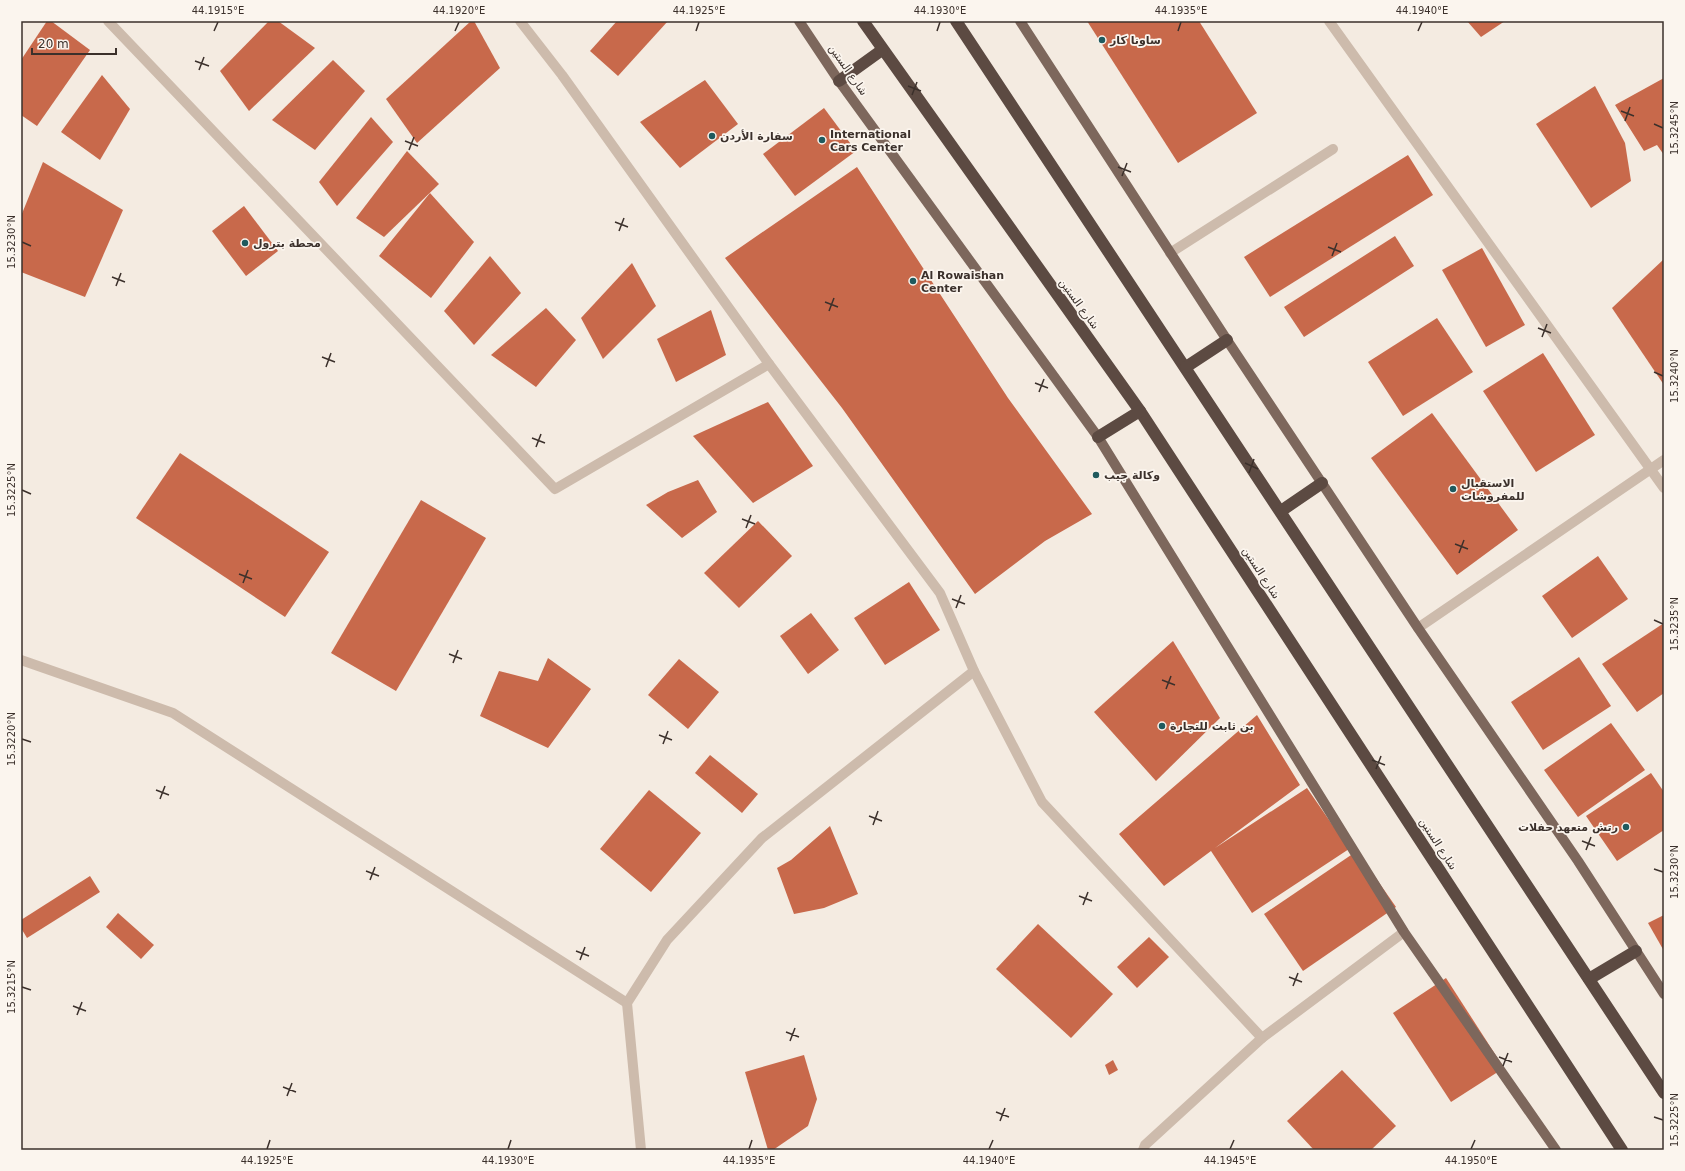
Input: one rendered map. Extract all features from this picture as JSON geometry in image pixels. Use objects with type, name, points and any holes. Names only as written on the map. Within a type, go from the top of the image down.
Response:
[{"type":"highway","name":"شارع الستين","points":[[863,21],[882,50],[1140,411],[1622,1150]]},
{"type":"highway","points":[[956,21],[1186,367],[1664,1093]]},
{"type":"highway","points":[[839,82],[882,50]]},
{"type":"highway","points":[[1186,367],[1227,340]]},
{"type":"highway","points":[[1098,437],[1140,411]]},
{"type":"highway","points":[[1281,511],[1322,483]]},
{"type":"highway","points":[[1588,978],[1636,950]]},
{"type":"main road","name":"شارع الستين","points":[[799,21],[839,82],[1098,437],[1404,932],[1556,1150]]},
{"type":"main road","points":[[1020,21],[1227,340],[1418,628],[1578,861],[1664,994]]},
{"type":"street","points":[[108,21],[555,489],[769,364]]},
{"type":"street","points":[[520,21],[562,75],[769,364],[940,593],[974,671],[1042,802],[1262,1038]]},
{"type":"street","points":[[1330,21],[1664,488]]},
{"type":"street","points":[[1170,253],[1333,149]]},
{"type":"street","points":[[1418,628],[1664,460]]},
{"type":"street","points":[[21,660],[174,713],[627,1002]]},
{"type":"street","points":[[641,1150],[627,1002],[667,940],[762,838],[974,671]]},
{"type":"street","points":[[1143,1150],[1145,1145],[1262,1038],[1404,932]]},
{"type":"building","points":[[47,21],[51,21],[90,50],[37,126],[21,115],[21,60]]},
{"type":"building","points":[[269,21],[278,21],[315,48],[249,111],[220,71]]},
{"type":"building","points":[[471,21],[474,21],[500,68],[417,143],[386,99]]},
{"type":"building","points":[[617,21],[668,21],[618,76],[590,51]]},
{"type":"building","points":[[1087,21],[1199,21],[1257,113],[1178,163]]},
{"type":"building","points":[[1467,21],[1505,21],[1481,37]]},
{"type":"building","points":[[333,60],[365,91],[315,150],[272,120]]},
{"type":"building","points":[[102,75],[130,109],[100,160],[61,132]]},
{"type":"building","points":[[1664,78],[1664,155],[1657,145],[1644,151],[1615,105]]},
{"type":"building","points":[[705,80],[738,124],[680,168],[640,122]]},
{"type":"building","points":[[1595,86],[1625,143],[1631,181],[1591,208],[1536,124]]},
{"type":"building","points":[[824,108],[856,151],[795,196],[763,154]]},
{"type":"building","points":[[371,117],[393,142],[337,206],[319,182]]},
{"type":"building","points":[[407,151],[439,184],[384,237],[356,218]]},
{"type":"building","points":[[1408,155],[1433,195],[1270,297],[1244,257]]},
{"type":"building","points":[[43,162],[123,210],[85,297],[21,272],[21,216]]},
{"type":"building","points":[[857,167],[1008,398],[1092,514],[1045,541],[975,594],[842,408],[725,258]]},
{"type":"building","points":[[430,193],[474,242],[431,298],[379,256]]},
{"type":"building","points":[[244,206],[278,251],[246,276],[212,231]]},
{"type":"building","points":[[1395,236],[1414,266],[1304,337],[1284,307]]},
{"type":"building","points":[[1482,248],[1525,325],[1486,347],[1442,270]]},
{"type":"building","points":[[490,256],[521,293],[474,345],[444,311]]},
{"type":"building","points":[[1664,259],[1664,385],[1612,308]]},
{"type":"building","points":[[632,263],[656,306],[603,359],[581,318]]},
{"type":"building","points":[[546,308],[576,340],[536,387],[491,355]]},
{"type":"building","points":[[711,310],[726,355],[676,382],[657,339]]},
{"type":"building","points":[[1437,318],[1473,372],[1403,416],[1368,362]]},
{"type":"building","points":[[1543,353],[1595,435],[1536,472],[1483,391]]},
{"type":"building","points":[[768,402],[813,466],[753,503],[693,436]]},
{"type":"building","points":[[1432,413],[1518,530],[1457,575],[1371,458]]},
{"type":"building","points":[[180,453],[329,552],[285,617],[136,518]]},
{"type":"building","points":[[698,480],[717,512],[682,538],[646,505],[668,492]]},
{"type":"building","points":[[421,500],[486,538],[396,691],[331,653]]},
{"type":"building","points":[[758,521],[792,556],[739,608],[704,573]]},
{"type":"building","points":[[1598,556],[1628,599],[1572,638],[1542,596]]},
{"type":"building","points":[[909,582],[940,630],[885,665],[854,618]]},
{"type":"building","points":[[811,613],[839,650],[808,674],[780,636]]},
{"type":"building","points":[[1664,623],[1664,693],[1637,712],[1602,664]]},
{"type":"building","points":[[1173,641],[1220,718],[1156,781],[1094,712]]},
{"type":"building","points":[[1579,657],[1611,706],[1543,750],[1511,702]]},
{"type":"building","points":[[548,658],[591,689],[548,748],[480,716],[499,671],[538,681]]},
{"type":"building","points":[[679,659],[719,692],[688,729],[648,695]]},
{"type":"building","points":[[1257,715],[1300,785],[1215,848],[1307,788],[1349,849],[1252,913],[1211,851],[1164,886],[1119,834]]},
{"type":"building","points":[[1611,723],[1645,770],[1578,817],[1544,770]]},
{"type":"building","points":[[710,755],[758,794],[742,813],[695,773]]},
{"type":"building","points":[[1651,773],[1664,792],[1664,830],[1617,861],[1586,816]]},
{"type":"building","points":[[649,790],[701,833],[651,892],[600,849]]},
{"type":"building","points":[[830,826],[858,894],[824,908],[794,914],[777,868],[791,860]]},
{"type":"building","points":[[1357,851],[1396,907],[1303,971],[1264,914]]},
{"type":"building","points":[[90,876],[100,892],[27,938],[21,928],[21,920]]},
{"type":"building","points":[[118,913],[154,945],[141,959],[106,927]]},
{"type":"building","points":[[1664,915],[1664,951],[1648,923]]},
{"type":"building","points":[[1038,924],[1113,994],[1071,1038],[996,969]]},
{"type":"building","points":[[1149,937],[1169,957],[1137,988],[1117,967]]},
{"type":"building","points":[[1446,978],[1504,1068],[1451,1102],[1393,1013]]},
{"type":"building","points":[[804,1055],[817,1099],[808,1126],[773,1150],[768,1150],[745,1072]]},
{"type":"building","points":[[1113,1060],[1118,1070],[1109,1075],[1105,1065]]},
{"type":"building","points":[[1342,1070],[1396,1126],[1371,1150],[1314,1150],[1287,1121]]},
{"type":"place","name":"ساونا كار","points":[[1102,40]]},
{"type":"place","name":"سفارة الأردن","points":[[712,136]]},
{"type":"place","name":"International Cars Center","points":[[822,140]]},
{"type":"place","name":"محطة بترول","points":[[245,243]]},
{"type":"place","name":"Al Rowaishan Center","points":[[913,281]]},
{"type":"place","name":"وكالة جيب","points":[[1096,475]]},
{"type":"place","name":"الاستقبال للمفروشات","points":[[1453,489]]},
{"type":"place","name":"بن ثابت للتجارة","points":[[1162,726]]},
{"type":"place","name":"رتش متعهد حفلات","points":[[1626,827]]}]
